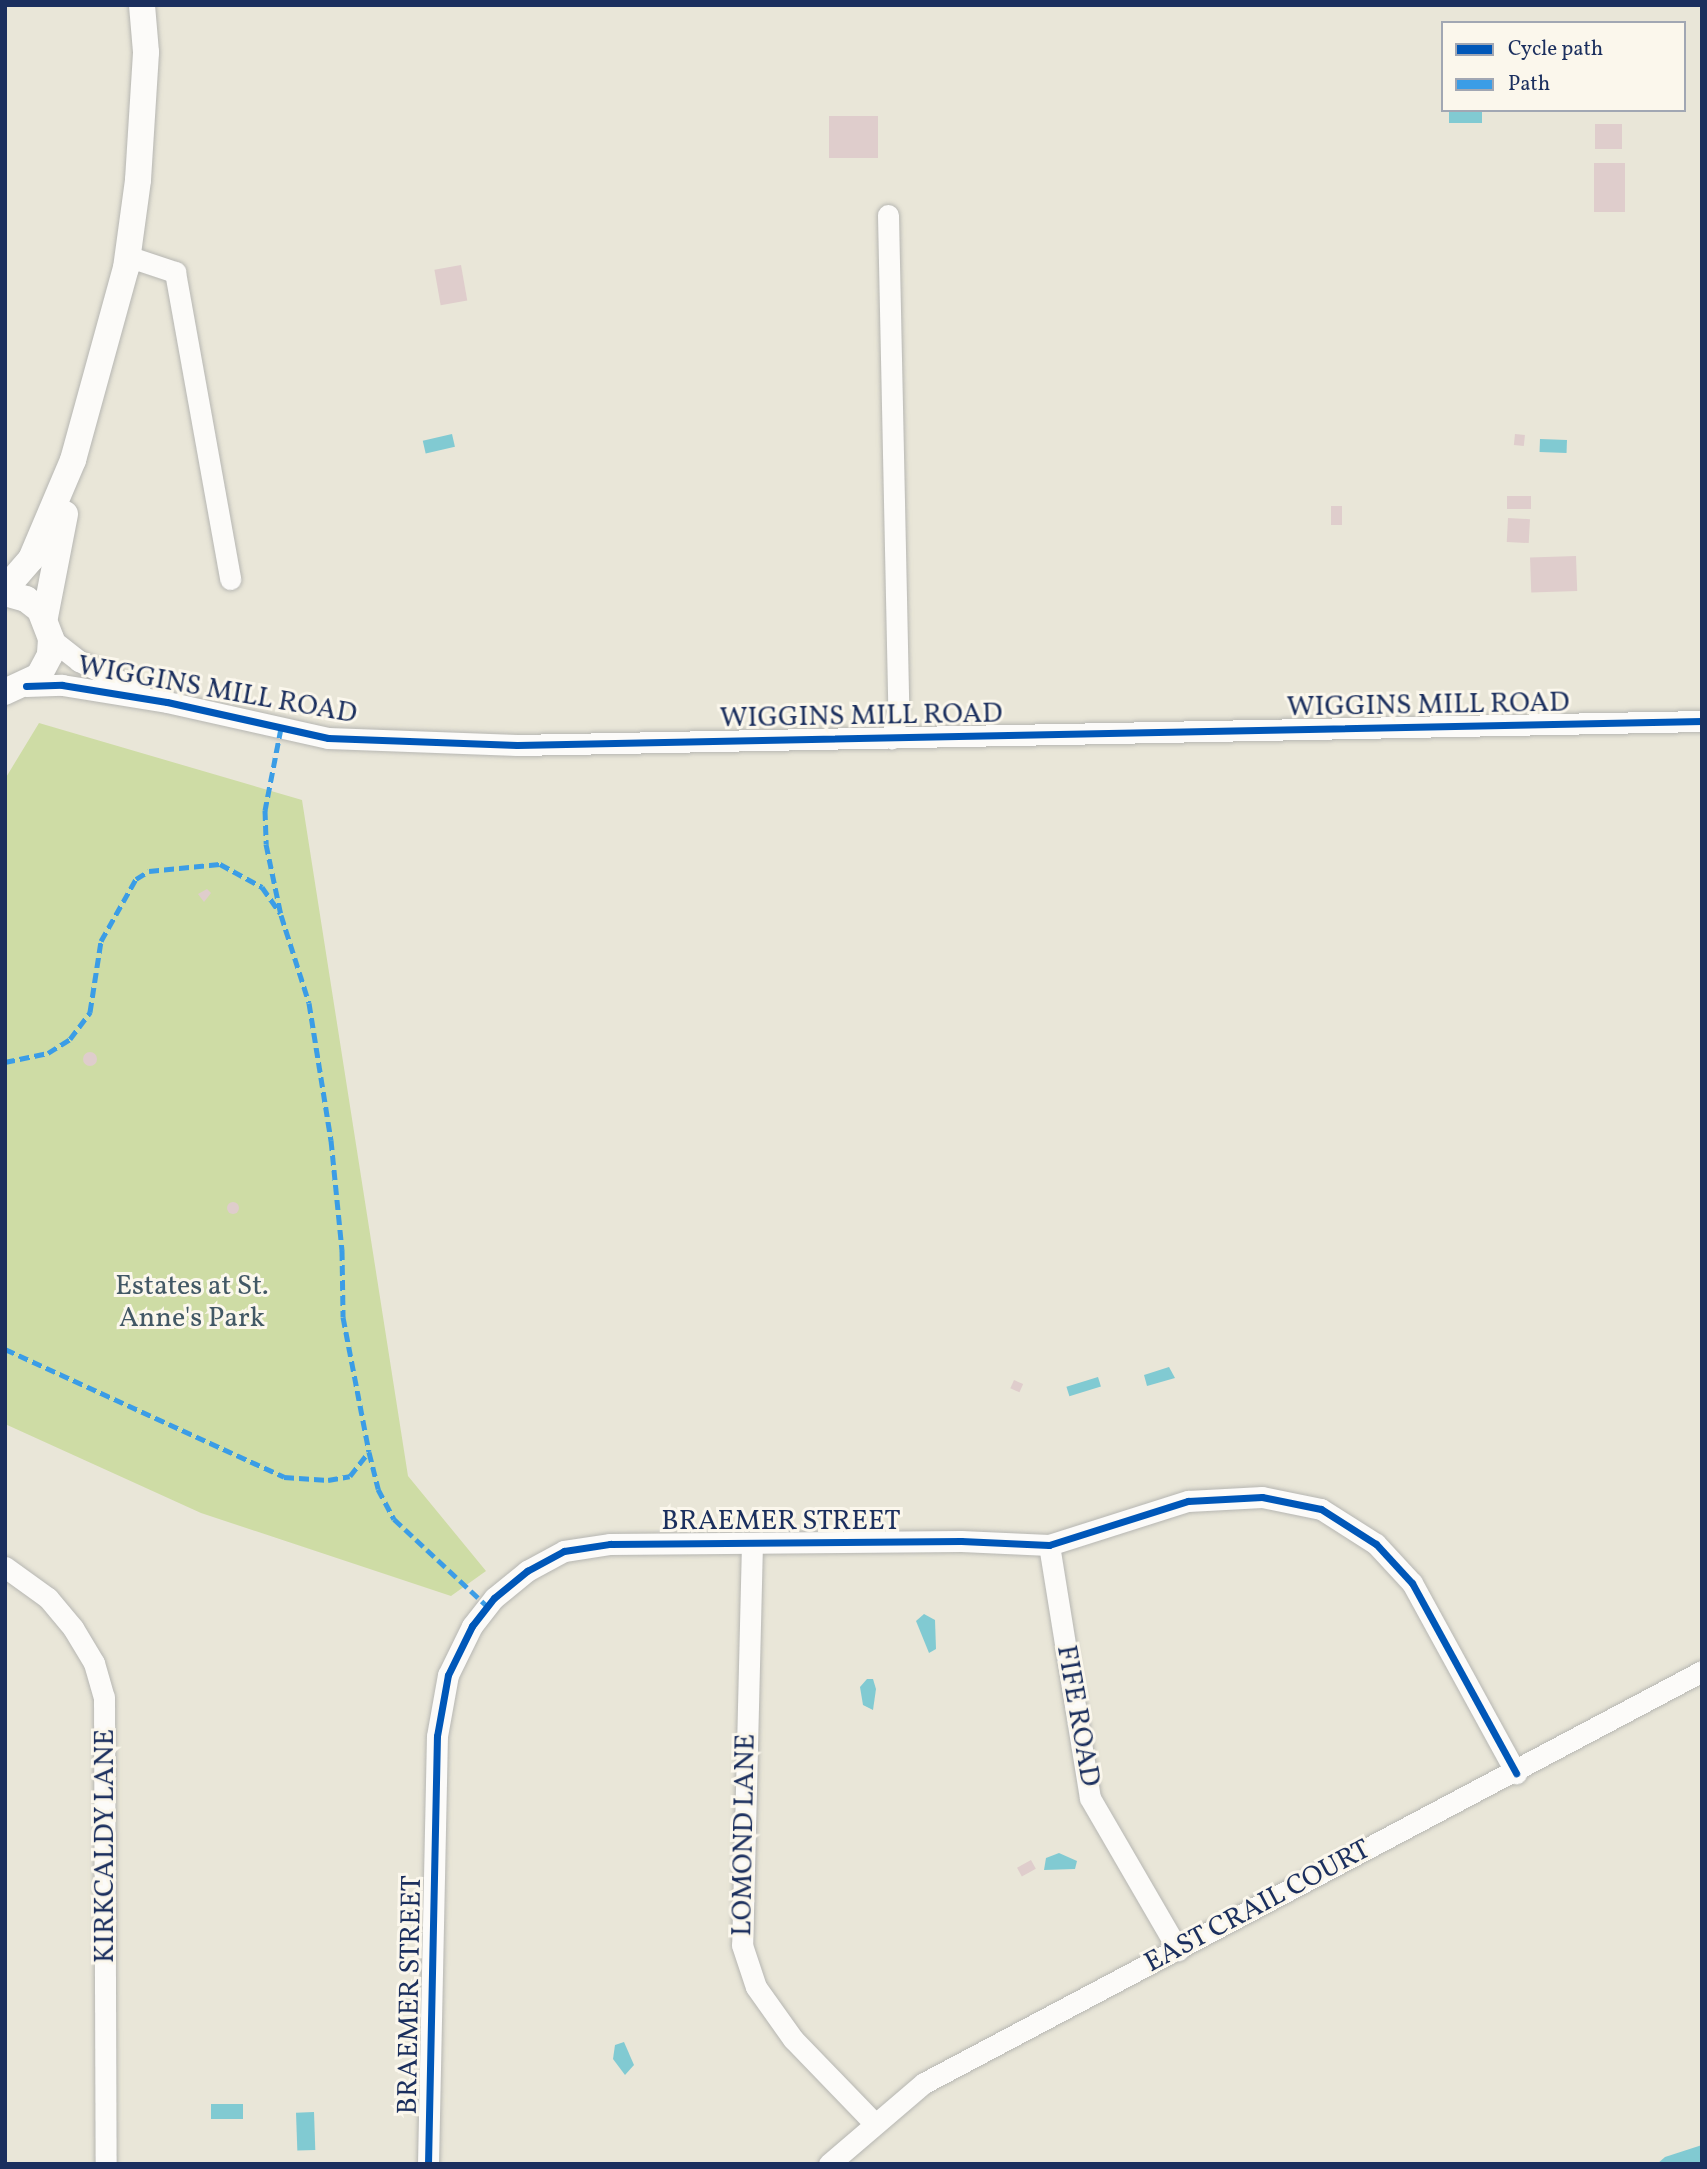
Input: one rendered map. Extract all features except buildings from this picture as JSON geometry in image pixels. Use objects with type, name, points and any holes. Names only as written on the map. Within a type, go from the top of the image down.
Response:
[{"type":"main road","points":[[16,689],[47,662],[48,628],[73,460],[127,256],[138,180],[146,52],[142,5]]},
{"type":"main road","points":[[48,628],[26,599],[5,591],[31,559],[73,460]]},
{"type":"street","points":[[887,215],[898,707],[892,738]]},
{"type":"street","points":[[127,256],[175,272],[230,579]]},
{"type":"street","name":"WIGGINS MILL ROAD","points":[[48,628],[98,672],[167,702]]},
{"type":"street","name":"WIGGINS MILL ROAD","points":[[16,689],[62,685],[167,702],[328,738],[517,745],[1702,721]]},
{"type":"street","name":"BRAEMER STREET","points":[[428,2164],[437,1736],[448,1675],[472,1626],[494,1598],[527,1571],[564,1551],[610,1544],[1049,1545],[1188,1501],[1262,1497],[1321,1509],[1376,1544],[1412,1583],[1516,1773]]},
{"type":"street","name":"LOMOND LANE","points":[[751,1543],[742,1945],[756,1987],[793,2039],[874,2123]]},
{"type":"street","name":"FIFE ROAD","points":[[1049,1545],[1090,1798],[1178,1950]]},
{"type":"street","name":"KIRKCALDY LANE","points":[[5,1567],[48,1598],[72,1628],[94,1663],[104,1697],[106,2164]]},
{"type":"street","name":"EAST CRAIL COURT","points":[[829,2164],[924,2083],[1516,1773],[1702,1671]]},
{"type":"green space","name":"Estates at St. Anne's Park","points":[[39,723],[302,800],[408,1476],[486,1571],[451,1596],[201,1513],[5,1424],[5,779]]},
{"type":"water","points":[[1449,112],[1482,112],[1482,123],[1449,123]]},
{"type":"water","points":[[452,434],[455,447],[426,453],[423,441]]},
{"type":"water","points":[[1540,439],[1567,440],[1567,453],[1540,452]]},
{"type":"water","points":[[1169,1367],[1175,1378],[1147,1386],[1144,1375]]},
{"type":"water","points":[[1098,1377],[1101,1387],[1069,1396],[1066,1387]]},
{"type":"water","points":[[924,1614],[935,1620],[936,1649],[929,1653],[916,1621]]},
{"type":"water","points":[[867,1679],[873,1679],[876,1689],[873,1710],[863,1705],[860,1687]]},
{"type":"water","points":[[1059,1853],[1077,1861],[1075,1869],[1044,1870],[1046,1858]]},
{"type":"water","points":[[624,2042],[634,2065],[625,2075],[613,2059],[615,2045]]},
{"type":"water","points":[[211,2104],[243,2104],[243,2119],[211,2119]]},
{"type":"water","points":[[314,2112],[315,2150],[297,2151],[296,2113]]},
{"type":"water","points":[[1702,2145],[1702,2164],[1657,2164],[1665,2157]]},
{"type":"marked path","points":[[281,728],[265,810],[266,844],[281,915],[309,1003],[331,1140],[342,1250],[343,1317],[369,1452],[378,1489],[394,1519],[487,1606]]},
{"type":"marked path","points":[[5,1062],[48,1053],[70,1039],[90,1012],[101,941],[136,879],[149,871],[220,864],[262,887],[280,913]]},
{"type":"marked path","points":[[5,1349],[284,1477],[328,1480],[350,1476],[369,1452]]},
{"type":"cycle path","points":[[26,686],[62,685],[167,702],[328,738],[517,745],[1702,721]]},
{"type":"cycle path","points":[[428,2164],[437,1736],[448,1675],[472,1626],[494,1598],[527,1571],[564,1551],[610,1544],[961,1541],[1049,1545],[1188,1501],[1262,1497],[1321,1509],[1376,1544],[1412,1583],[1516,1773]]}]
